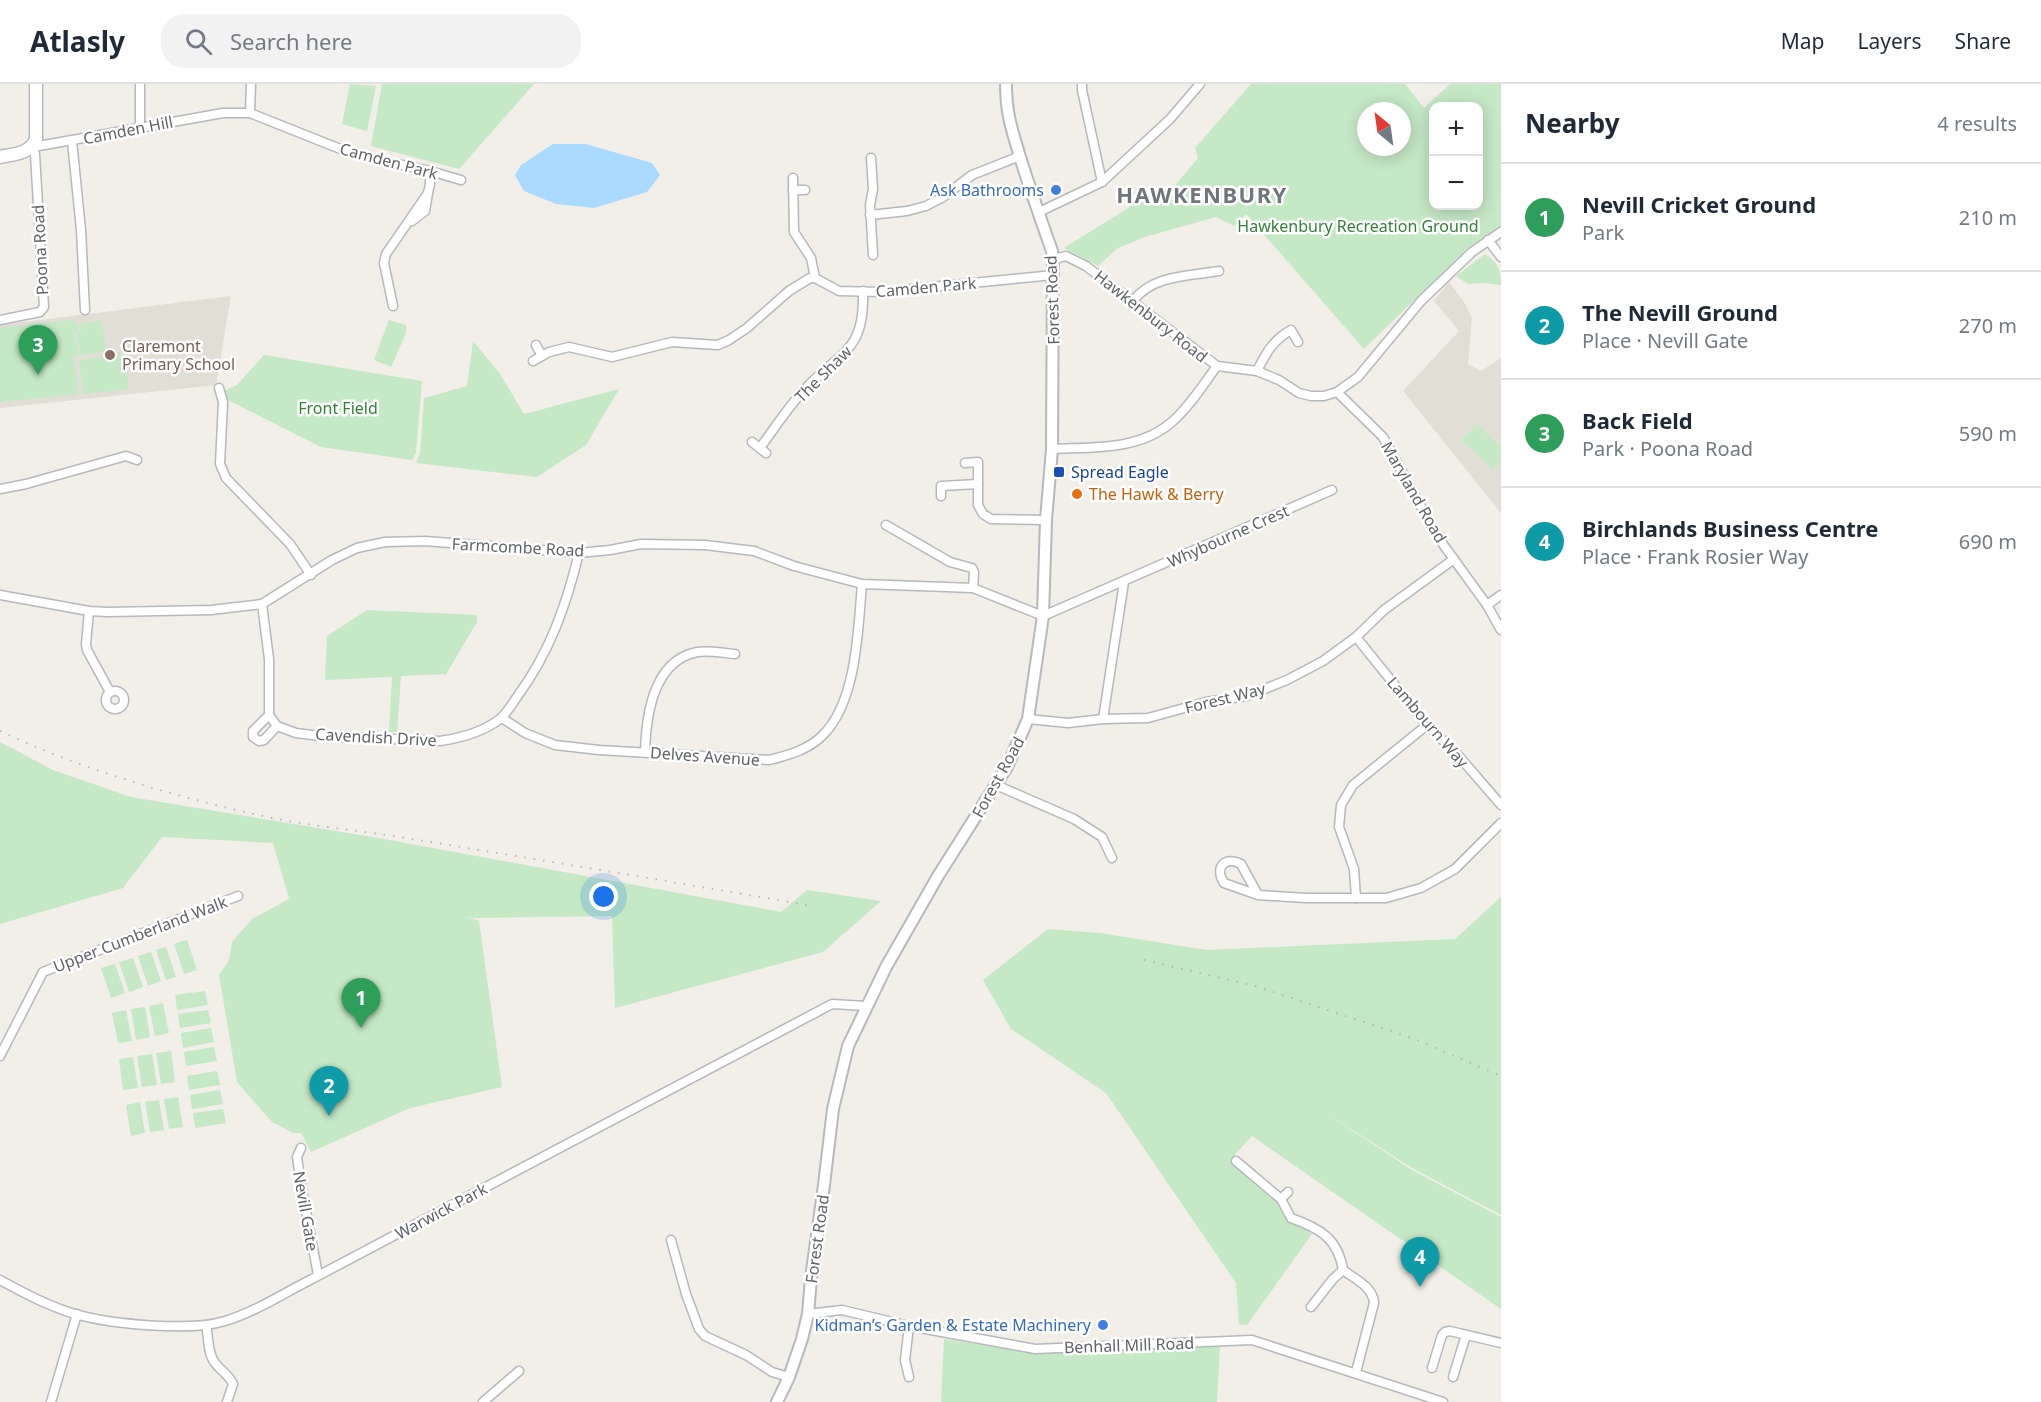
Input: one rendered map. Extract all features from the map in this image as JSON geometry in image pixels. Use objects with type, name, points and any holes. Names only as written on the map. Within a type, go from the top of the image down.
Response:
[{"type":"main road","points":[[0,157],[26,152],[33,147],[36,139],[36,84]]},
{"type":"street","points":[[140,84],[140,126]]},
{"type":"street","points":[[250,113],[251,84]]},
{"type":"street","name":"Forest Road","points":[[777,1402],[789,1377],[808,1314],[833,1109],[848,1046],[866,1006],[923,901],[1016,750],[1028,719],[1043,616],[1046,520],[1052,449],[1053,259],[1039,212],[1031,196],[1006,107],[1006,84]]},
{"type":"street","points":[[1082,84],[1102,182]]},
{"type":"street","points":[[1039,212],[1102,182],[1170,118],[1200,84]]},
{"type":"street","name":"Camden Hill","points":[[33,147],[140,126],[223,113]]},
{"type":"street","name":"Camden Park","points":[[223,113],[250,113],[353,154],[461,180]]},
{"type":"street","points":[[72,141],[80,219],[85,310]]},
{"type":"street","name":"Poona Road","points":[[0,320],[40,312],[44,306],[33,147]]},
{"type":"street","points":[[870,215],[907,211],[926,206],[943,197],[972,175],[1020,156]]},
{"type":"street","points":[[871,158],[873,189],[870,215],[873,255]]},
{"type":"street","points":[[393,306],[384,263],[386,254],[407,225],[425,211],[430,171]]},
{"type":"street","points":[[533,361],[558,349],[569,347],[612,357],[672,342],[718,345],[747,328],[798,284],[815,278],[811,258],[794,232],[793,178]]},
{"type":"street","points":[[794,190],[805,190]]},
{"type":"street","points":[[1337,392],[1358,377],[1421,301],[1472,252],[1501,232]]},
{"type":"street","points":[[1488,240],[1501,257]]},
{"type":"street","name":"Hawkenbury Road","points":[[1053,259],[1066,256],[1075,260],[1133,301],[1217,366],[1257,371],[1279,380],[1299,393],[1311,396],[1324,396],[1337,392]]},
{"type":"street","points":[[1133,301],[1139,293],[1155,282],[1219,271]]},
{"type":"street","name":"Camden Park","points":[[815,278],[839,291],[909,291],[999,279],[1053,275]]},
{"type":"street","name":"The Shaw","points":[[752,442],[763,451],[802,392],[849,350],[856,339],[860,325],[863,305],[862,291]]},
{"type":"street","points":[[1257,371],[1269,347],[1281,336],[1301,325]]},
{"type":"street","points":[[1291,330],[1298,342]]},
{"type":"street","points":[[536,345],[542,356]]},
{"type":"street","points":[[1052,449],[1127,444],[1165,427],[1192,400],[1217,366]]},
{"type":"street","points":[[219,388],[224,402],[220,464],[226,478],[290,544],[311,575]]},
{"type":"street","name":"Maryland Road","points":[[1337,392],[1383,437],[1421,510],[1487,605],[1501,630]]},
{"type":"street","points":[[0,489],[126,456],[137,460]]},
{"type":"street","points":[[965,462],[978,462],[978,505],[982,514],[991,519],[1046,520]]},
{"type":"street","points":[[941,496],[941,486],[978,484]]},
{"type":"street","name":"Whybourne Crest","points":[[1043,616],[1332,490]]},
{"type":"street","points":[[886,525],[950,562],[972,568],[973,588]]},
{"type":"street","name":"Farmcombe Road","points":[[0,595],[89,611],[182,612],[262,604],[332,560],[357,548],[385,542],[425,541],[579,553],[610,550],[641,543],[705,545],[754,551],[794,566],[862,584],[973,588],[1043,616]]},
{"type":"street","name":"Cavendish Drive","points":[[278,726],[296,733],[320,736],[440,741],[473,734],[502,718],[532,676],[555,633],[579,553]]},
{"type":"street","name":"Forest Way","points":[[1028,719],[1068,723],[1103,719],[1148,718],[1206,702],[1247,696],[1287,680],[1323,661],[1356,637],[1384,610],[1454,559]]},
{"type":"street","points":[[1103,719],[1124,582]]},
{"type":"street","name":"Delves Avenue","points":[[502,718],[525,733],[555,745],[599,750],[769,760],[803,750],[823,735],[834,720],[847,692],[857,638],[862,584]]},
{"type":"street","points":[[1487,605],[1501,595]]},
{"type":"street","points":[[262,604],[269,659],[268,715],[253,731],[253,738],[259,741],[264,740],[278,726],[268,715]]},
{"type":"street","points":[[89,611],[87,650],[110,692]]},
{"type":"street","name":"Lambourn Way","points":[[1356,637],[1427,724],[1457,754],[1501,805]]},
{"type":"street","points":[[645,752],[646,723],[660,678],[675,661],[698,652],[735,654]]},
{"type":"street","points":[[1356,898],[1354,869],[1339,827],[1341,805],[1353,785],[1427,724]]},
{"type":"street","points":[[996,784],[1074,819],[1102,837],[1112,858]]},
{"type":"street","points":[[1258,895],[1241,864],[1232,860],[1220,868],[1219,872],[1224,883],[1258,895],[1306,898],[1386,898],[1421,888],[1455,869],[1501,824]]},
{"type":"street","name":"Upper Cumberland Walk","points":[[0,1056],[43,972],[238,896]]},
{"type":"street","name":"Warwick Park","points":[[0,1280],[31,1296],[76,1314],[176,1327],[206,1326],[226,1321],[318,1275],[832,1004],[866,1006]]},
{"type":"street","name":"Nevill Gate","points":[[301,1148],[297,1157],[300,1184],[318,1275]]},
{"type":"street","points":[[1236,1161],[1281,1199],[1291,1218],[1317,1227],[1331,1240],[1341,1255],[1343,1270],[1374,1296],[1356,1372]]},
{"type":"street","points":[[1281,1199],[1288,1192]]},
{"type":"street","points":[[671,1240],[686,1294],[699,1329],[705,1336],[746,1355],[772,1372],[789,1377]]},
{"type":"street","points":[[1311,1307],[1343,1270]]},
{"type":"street","name":"Benhall Mill Road","points":[[808,1314],[842,1310],[909,1326],[1035,1349],[1252,1340],[1443,1402]]},
{"type":"street","points":[[51,1402],[76,1314]]},
{"type":"street","points":[[206,1326],[210,1354],[214,1362],[231,1378],[233,1384],[227,1402]]},
{"type":"street","points":[[909,1326],[905,1360],[909,1377]]},
{"type":"street","points":[[1432,1368],[1442,1335],[1445,1332],[1450,1331],[1501,1343]]},
{"type":"street","points":[[1453,1377],[1466,1335]]},
{"type":"street","points":[[483,1402],[519,1371]]},
{"type":"shaded area","points":[[1449,282],[1464,302],[1472,318],[1468,364],[1481,371],[1501,358],[1501,513],[1403,391],[1459,331],[1434,301]]},
{"type":"shaded area","name":"Claremont Primary School","points":[[231,296],[216,385],[0,408],[0,325]]},
{"type":"green space","points":[[350,84],[376,86],[367,131],[342,124]]},
{"type":"green space","points":[[382,84],[534,84],[459,169],[371,146]]},
{"type":"green space","name":"Hawkenbury Recreation Ground","points":[[1251,84],[1405,84],[1424,108],[1429,103],[1429,210],[1483,210],[1483,102],[1430,102],[1450,84],[1501,84],[1501,227],[1470,246],[1364,349],[1246,214],[1234,226],[1216,217],[1145,237],[1118,248],[1098,266],[1064,248],[1141,200],[1170,191],[1198,158],[1195,148]]},
{"type":"green space","points":[[1485,254],[1498,267],[1501,285],[1468,284],[1456,276]]},
{"type":"green space","points":[[70,320],[77,323],[79,329],[74,334],[80,355],[73,356],[79,394],[0,402],[0,328]]},
{"type":"green space","points":[[102,320],[106,351],[82,356],[76,334],[82,330],[80,324]]},
{"type":"green space","points":[[389,320],[406,325],[406,333],[391,367],[374,360]]},
{"type":"green space","points":[[473,341],[500,374],[524,414],[619,389],[586,445],[537,477],[416,463],[420,453],[424,398],[467,386]]},
{"type":"green space","points":[[125,354],[129,389],[83,394],[79,360]]},
{"type":"green space","name":"Front Field","points":[[264,355],[422,381],[416,452],[412,460],[321,447],[224,398],[224,391],[237,385]]},
{"type":"green space","points":[[1477,424],[1501,447],[1501,461],[1493,470],[1461,440]]},
{"type":"green space","points":[[367,610],[477,615],[477,622],[446,674],[401,676],[397,732],[389,732],[392,677],[325,680],[327,636]]},
{"type":"green space","points":[[0,742],[53,770],[131,797],[384,839],[781,912],[807,890],[881,901],[823,952],[615,1008],[612,916],[473,918],[465,916],[479,921],[502,1087],[410,1108],[311,1152],[301,1133],[293,1133],[272,1122],[237,1082],[219,975],[229,960],[232,942],[252,919],[289,899],[273,843],[162,837],[123,888],[0,924]]},
{"type":"green space","points":[[1501,897],[1501,1215],[1412,1168],[1321,1110],[1412,1170],[1501,1217],[1501,1309],[1252,1136],[1230,1160],[1312,1234],[1247,1325],[1239,1325],[1236,1283],[1106,1093],[1011,1029],[983,980],[1048,929],[1100,933],[1207,950],[1455,939]]},
{"type":"green space","points":[[187,940],[197,970],[184,974],[174,944]]},
{"type":"green space","points":[[166,947],[176,977],[166,980],[156,950]]},
{"type":"green space","points":[[151,952],[161,981],[148,986],[138,956]]},
{"type":"green space","points":[[133,958],[143,987],[129,992],[119,962]]},
{"type":"green space","points":[[115,964],[125,993],[111,998],[101,968]]},
{"type":"green space","points":[[205,991],[208,1005],[177,1010],[175,995]]},
{"type":"green space","points":[[163,1003],[169,1033],[155,1036],[149,1006]]},
{"type":"green space","points":[[145,1007],[150,1037],[136,1040],[131,1009]]},
{"type":"green space","points":[[126,1010],[132,1041],[118,1043],[112,1013]]},
{"type":"green space","points":[[208,1010],[211,1023],[180,1028],[178,1014]]},
{"type":"green space","points":[[211,1028],[214,1042],[183,1048],[181,1033]]},
{"type":"green space","points":[[214,1047],[217,1061],[186,1066],[184,1052]]},
{"type":"green space","points":[[171,1051],[175,1082],[161,1084],[156,1053]]},
{"type":"green space","points":[[152,1054],[157,1085],[142,1087],[137,1056]]},
{"type":"green space","points":[[133,1057],[138,1088],[123,1090],[119,1059]]},
{"type":"green space","points":[[217,1071],[220,1085],[189,1090],[187,1076]]},
{"type":"green space","points":[[220,1090],[223,1104],[192,1109],[190,1095]]},
{"type":"green space","points":[[178,1097],[183,1127],[169,1129],[164,1099]]},
{"type":"green space","points":[[159,1100],[164,1130],[150,1132],[145,1102]]},
{"type":"green space","points":[[140,1102],[145,1133],[131,1136],[126,1105]]},
{"type":"green space","points":[[223,1109],[226,1123],[195,1128],[193,1113]]},
{"type":"green space","points":[[944,1339],[1026,1352],[1074,1353],[1220,1345],[1217,1402],[941,1402]]},
{"type":"water","points":[[553,144],[586,144],[652,163],[660,175],[647,192],[594,208],[556,204],[524,191],[515,175],[521,165]]},
{"type":"railway","points":[[0,731],[66,759],[133,782],[202,802],[272,818],[813,906]]},
{"type":"railway","points":[[1144,960],[1255,986],[1412,1038],[1501,1076]]},
{"type":"place","name":"Ask Bathrooms","points":[[1056,190]]},
{"type":"place","name":"Claremont Primary School","points":[[110,355]]},
{"type":"place","name":"Back Field","points":[[38,375]]},
{"type":"place","name":"Spread Eagle","points":[[1059,472]]},
{"type":"place","name":"The Hawk & Berry","points":[[1077,494]]},
{"type":"place","name":"Nevill Cricket Ground","points":[[361,1028]]},
{"type":"place","name":"The Nevill Ground","points":[[329,1116]]},
{"type":"place","name":"Birchlands Business Centre","points":[[1420,1287]]},
{"type":"place","name":"Kidman’s Garden & Estate Machinery","points":[[1103,1325]]},
{"type":"district","name":"HAWKENBURY","points":[[1202,194]]}]
